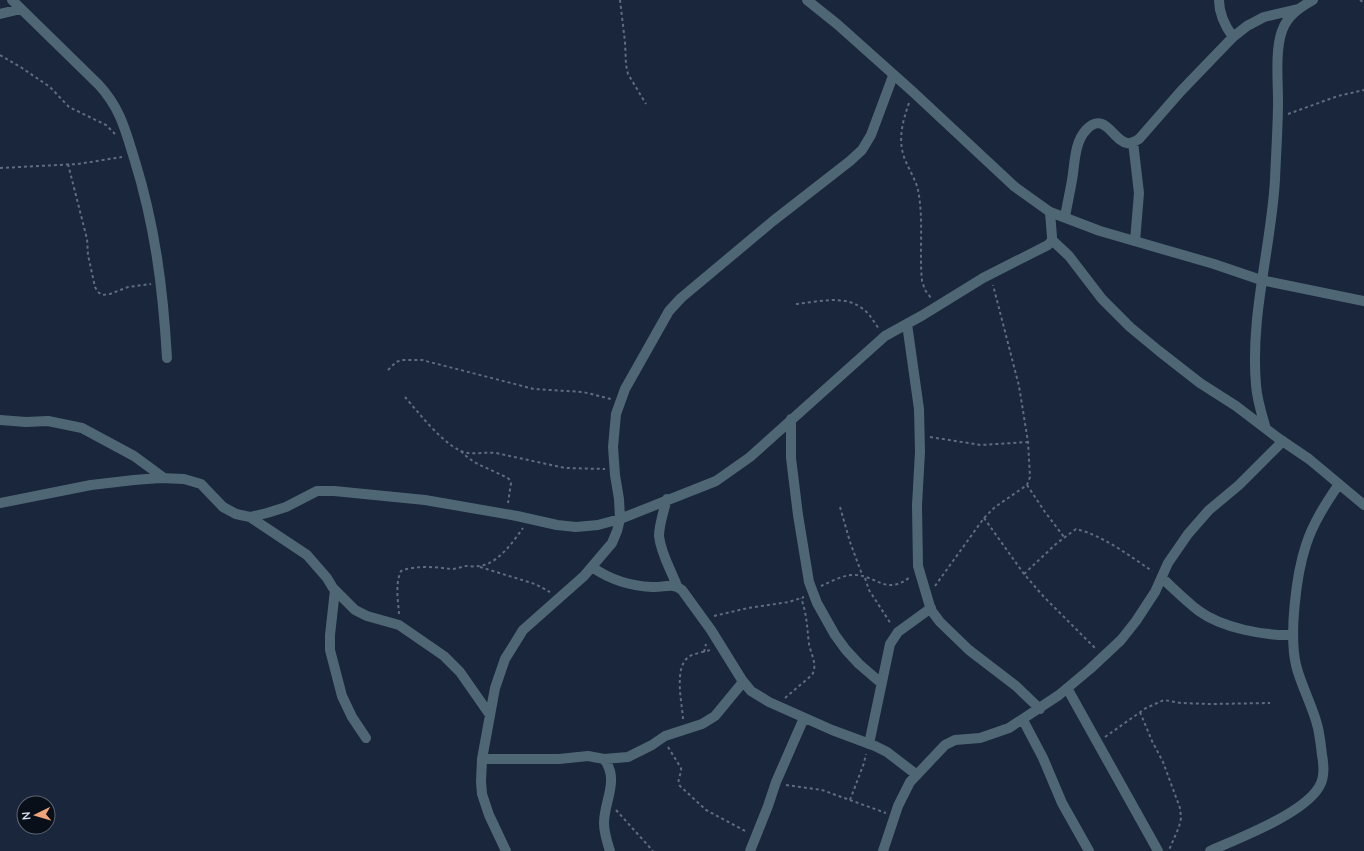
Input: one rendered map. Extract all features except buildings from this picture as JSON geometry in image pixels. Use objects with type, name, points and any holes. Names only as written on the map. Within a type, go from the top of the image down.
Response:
[{"type":"street","points":[[12,0],[110,97],[120,117],[140,178],[153,232],[164,310],[167,358]]},
{"type":"street","points":[[807,0],[837,24],[1015,187],[1050,212],[1100,231],[1214,264],[1261,280],[1364,301]]},
{"type":"street","points":[[1219,0],[1225,25],[1233,37]]},
{"type":"street","points":[[1266,429],[1256,385],[1258,313],[1274,182],[1278,58],[1281,33],[1285,23],[1298,9],[1313,0]]},
{"type":"street","points":[[0,14],[21,9]]},
{"type":"street","points":[[1065,217],[1079,140],[1087,130],[1094,124],[1102,124],[1109,128],[1126,143],[1139,139],[1181,91],[1233,37],[1247,26],[1264,17],[1298,9]]},
{"type":"street","points":[[506,851],[492,824],[485,804],[481,782],[482,759],[495,688],[505,659],[523,630],[584,576],[612,543],[620,519],[613,447],[616,414],[625,389],[669,311],[681,298],[862,150],[871,135],[893,76]]},
{"type":"street","points":[[1133,142],[1139,193],[1135,242]]},
{"type":"street","points":[[1050,212],[1052,240],[1069,256],[1102,299],[1130,327],[1200,383],[1236,406],[1309,459],[1364,505]]},
{"type":"street","points":[[0,503],[91,485],[164,478],[184,479],[201,484],[223,507],[236,514],[250,516],[267,514],[286,507],[317,491],[334,491],[425,500],[506,514],[557,525],[598,525],[620,519],[716,481],[750,458],[791,419],[884,336],[937,307],[990,274],[1042,248],[1052,240]]},
{"type":"street","points":[[907,324],[919,409],[920,436],[917,505],[919,570],[930,608],[940,622],[969,650],[1016,686],[1040,709]]},
{"type":"street","points":[[791,419],[791,458],[804,559],[812,591],[828,624],[846,650],[859,664],[881,683]]},
{"type":"street","points":[[0,420],[26,422],[48,421],[82,428],[134,456],[164,478]]},
{"type":"street","points":[[883,851],[898,806],[910,782],[945,745],[955,740],[980,738],[996,733],[1023,720],[1040,709],[1066,688],[1121,640],[1136,621],[1162,578],[1168,563],[1188,534],[1209,510],[1239,485],[1283,441]]},
{"type":"street","points":[[1210,851],[1274,823],[1310,798],[1319,789],[1323,779],[1323,760],[1318,728],[1296,665],[1293,635],[1294,611],[1298,580],[1306,545],[1320,511],[1339,484]]},
{"type":"street","points":[[668,499],[664,510],[659,535],[663,553],[677,586],[682,590],[703,619],[743,682],[751,691],[804,718],[887,752],[917,775]]},
{"type":"street","points":[[250,516],[307,555],[323,572],[335,590],[355,610],[367,616],[399,625],[437,650],[453,664],[469,684],[490,715]]},
{"type":"street","points":[[592,566],[606,576],[634,584],[652,587],[677,586]]},
{"type":"street","points":[[1162,578],[1199,611],[1214,620],[1231,626],[1266,634],[1293,635]]},
{"type":"street","points":[[335,590],[330,635],[330,650],[342,696],[352,717],[366,738]]},
{"type":"street","points":[[869,744],[890,644],[898,632],[930,608]]},
{"type":"street","points":[[482,759],[559,759],[588,756],[604,759],[628,757],[662,738],[702,724],[715,716],[743,682]]},
{"type":"street","points":[[1066,688],[1158,851]]},
{"type":"street","points":[[750,851],[776,782],[804,718]]},
{"type":"street","points":[[1023,720],[1043,758],[1062,803],[1089,851]]},
{"type":"street","points":[[604,759],[609,765],[611,772],[611,791],[604,822],[605,834],[610,851]]},
{"type":"path","points":[[620,0],[627,70],[646,104]]},
{"type":"path","points":[[1360,0],[1364,3]]},
{"type":"path","points":[[0,55],[50,87],[69,108],[106,125],[118,139]]},
{"type":"path","points":[[1277,121],[1291,112],[1338,96],[1364,90]]},
{"type":"path","points":[[912,92],[900,136],[905,160],[918,189],[922,226],[922,281],[925,290],[937,307]]},
{"type":"path","points":[[0,168],[68,164],[114,159],[129,155],[134,160]]},
{"type":"path","points":[[68,164],[87,239],[89,261],[95,287],[98,292],[102,294],[110,294],[128,287],[160,282]]},
{"type":"path","points":[[927,597],[984,518],[995,507],[1027,485],[1030,477],[1028,442],[1019,386],[990,274]]},
{"type":"path","points":[[796,304],[839,300],[848,301],[863,308],[870,315],[884,336]]},
{"type":"path","points":[[388,370],[396,362],[402,360],[422,360],[534,389],[583,392],[620,402]]},
{"type":"path","points":[[405,397],[445,440],[467,453],[496,453],[565,468],[614,469]]},
{"type":"path","points":[[920,436],[981,445],[1028,442]]},
{"type":"path","points":[[460,450],[467,458],[476,464],[509,479],[510,483],[506,514]]},
{"type":"path","points":[[1027,485],[1064,537]]},
{"type":"path","points":[[840,507],[850,542],[869,590],[886,617],[898,632]]},
{"type":"path","points":[[984,518],[1024,574],[1044,597],[1103,656]]},
{"type":"path","points":[[479,566],[492,561],[503,552],[530,519]]},
{"type":"path","points":[[1024,574],[1064,537],[1076,529],[1082,530],[1123,552],[1162,578]]},
{"type":"path","points":[[399,625],[398,593],[399,575],[401,571],[422,568],[441,567],[452,569],[467,566],[479,566],[535,584],[560,597]]},
{"type":"path","points":[[703,619],[728,612],[789,602],[850,575],[864,577],[881,583],[896,585],[903,582],[919,570]]},
{"type":"path","points":[[777,705],[812,674],[814,670],[814,661],[809,646],[806,612],[801,598]]},
{"type":"path","points":[[684,730],[679,676],[684,661],[697,653],[722,647]]},
{"type":"path","points":[[1097,742],[1140,712],[1153,704],[1164,700],[1181,703],[1210,704],[1270,703]]},
{"type":"path","points":[[1140,712],[1163,762],[1180,808],[1181,818],[1179,827],[1169,851]]},
{"type":"path","points":[[662,738],[681,768],[682,771],[678,780],[680,786],[706,810],[756,836]]},
{"type":"path","points":[[850,800],[864,763],[869,744]]},
{"type":"path","points":[[776,782],[800,788],[822,790],[895,816]]},
{"type":"path","points":[[608,802],[652,851]]}]
